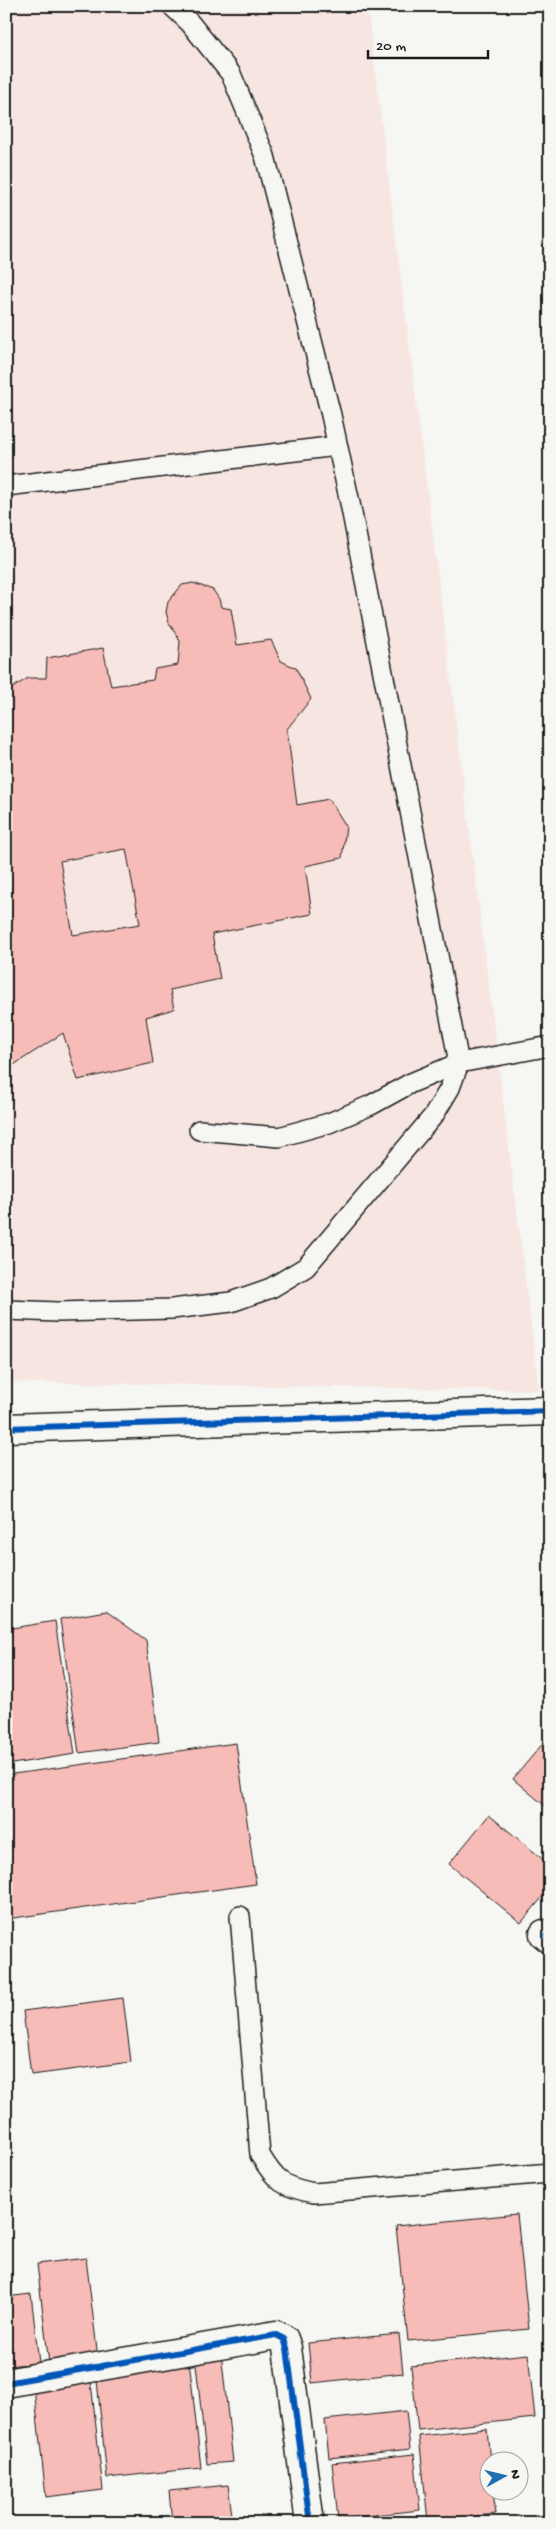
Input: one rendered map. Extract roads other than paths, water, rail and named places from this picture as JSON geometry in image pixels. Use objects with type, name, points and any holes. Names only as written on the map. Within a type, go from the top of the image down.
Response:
[{"type":"street","points":[[6,1428],[550,1411]]},
{"type":"street","points":[[6,2383],[276,2335],[284,2339],[287,2348],[310,2523]]},
{"type":"lane","points":[[6,1310],[58,1312],[172,1309],[231,1302],[271,1288],[306,1267],[434,1115],[450,1088],[459,1063],[337,446],[265,156],[230,74],[190,23],[172,6]]},
{"type":"lane","points":[[6,486],[337,446]]},
{"type":"lane","points":[[199,1130],[279,1137],[329,1123],[371,1105],[411,1083],[459,1063],[550,1046]]},
{"type":"lane","points":[[240,1916],[260,2155],[273,2176],[288,2188],[314,2193],[550,2173]]}]
